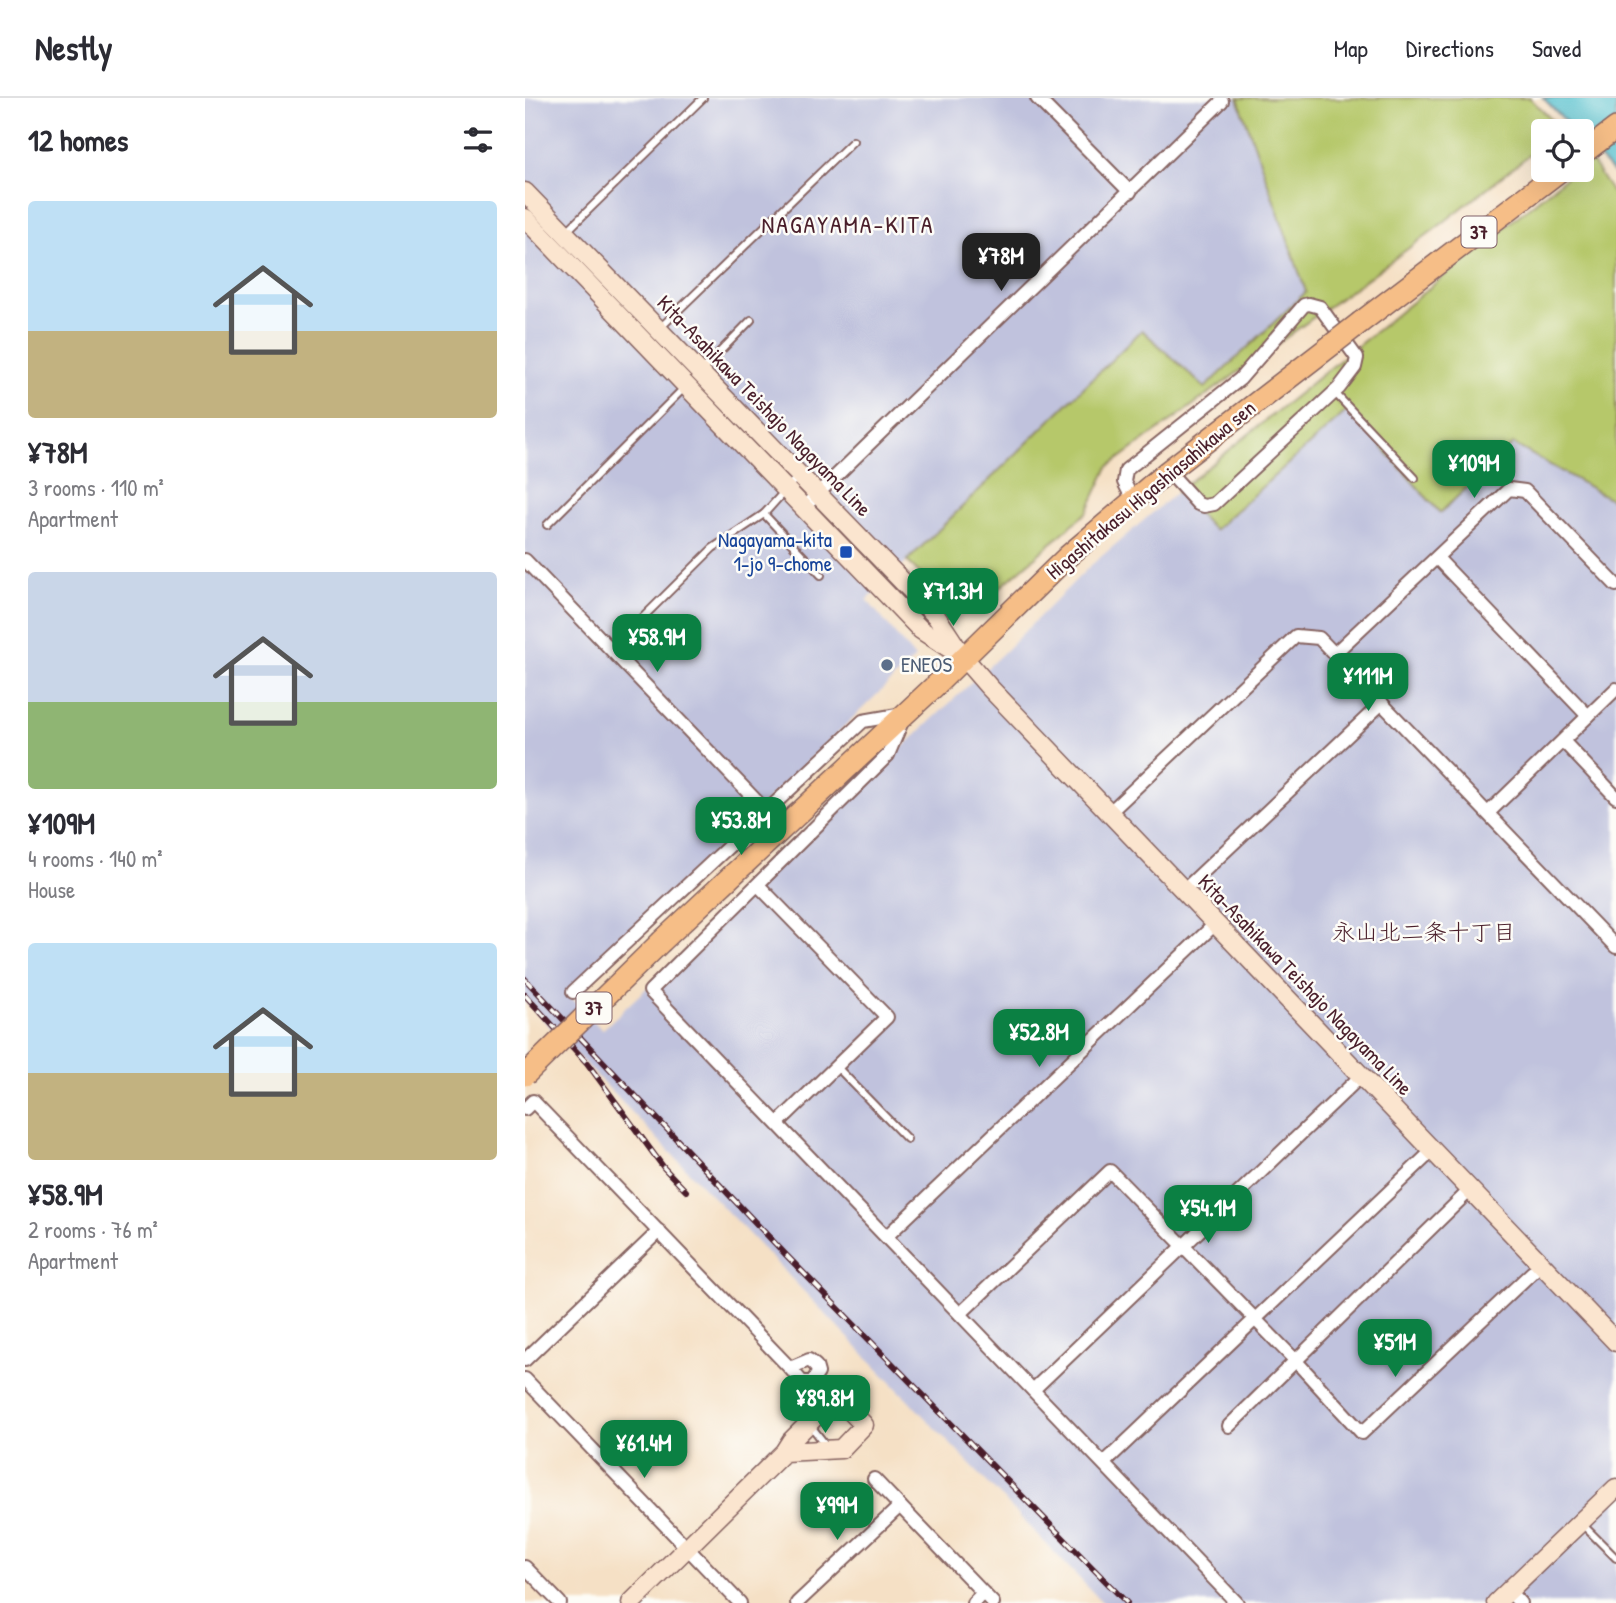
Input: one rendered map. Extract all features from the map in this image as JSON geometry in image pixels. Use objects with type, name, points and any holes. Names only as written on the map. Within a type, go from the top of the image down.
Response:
[{"type":"main road","points":[[1594,145],[1616,128]]},
{"type":"main road","name":"Higashitakasu Higashiasahikawa sen","points":[[525,1075],[662,941],[905,714],[1068,556],[1168,471],[1545,182]]},
{"type":"main road","name":"Kita-Asahikawa Teishajo Nagayama Line","points":[[525,191],[936,616],[963,657],[1109,813],[1616,1342]]},
{"type":"main road","name":"Kita-Asahikawa Teishajo Nagayama Line","points":[[525,218],[921,630],[963,657]]},
{"type":"main road","points":[[631,1603],[784,1452],[791,1441],[836,1396],[865,1424],[841,1449],[784,1452]]},
{"type":"main road","points":[[1508,1599],[1616,1488]]},
{"type":"street","points":[[1037,98],[1130,192]]},
{"type":"street","points":[[803,508],[1222,102]]},
{"type":"street","points":[[1133,500],[1124,482],[1126,470],[1240,379],[1304,305],[1319,307],[1357,358],[1355,368],[1334,392],[1214,504],[1198,504],[1168,471]]},
{"type":"street","points":[[1335,653],[1509,489],[1525,491],[1616,585]]},
{"type":"street","points":[[1437,558],[1588,716]]},
{"type":"street","points":[[525,560],[766,811]]},
{"type":"street","points":[[1109,813],[1296,636],[1319,638],[1616,947]]},
{"type":"street","points":[[1488,813],[1616,689]]},
{"type":"street","points":[[1183,891],[1382,703]]},
{"type":"street","points":[[573,992],[863,721],[905,714]]},
{"type":"street","points":[[905,714],[888,755],[759,886],[650,991],[1237,1603]]},
{"type":"street","points":[[1563,741],[1616,797]]},
{"type":"street","points":[[759,886],[887,1017],[778,1123]]},
{"type":"street","points":[[887,1236],[1215,925]]},
{"type":"street","points":[[1033,1390],[1361,1076]]},
{"type":"street","points":[[525,1109],[533,1101],[790,1368]]},
{"type":"street","points":[[1104,1464],[1432,1151]]},
{"type":"street","points":[[960,1314],[1110,1171],[1362,1433],[1541,1264]]},
{"type":"street","points":[[1229,1426],[1470,1190]]},
{"type":"street","points":[[525,1360],[659,1231]]},
{"type":"street","points":[[525,1379],[740,1603]]},
{"type":"street","points":[[874,1479],[988,1598],[973,1603]]},
{"type":"street","points":[[797,1603],[900,1506]]},
{"type":"street","points":[[525,1567],[560,1603]]},
{"type":"lane","points":[[565,233],[703,98]]},
{"type":"lane","points":[[644,342],[853,141]]},
{"type":"lane","points":[[547,525],[751,320]]},
{"type":"lane","points":[[1334,392],[1415,478]]},
{"type":"lane","points":[[611,649],[713,548],[764,514],[799,474]]},
{"type":"lane","points":[[764,514],[821,575]]},
{"type":"lane","points":[[836,1066],[907,1139]]},
{"type":"lane","points":[[809,1424],[830,1449]]},
{"type":"lane","points":[[1581,1522],[1616,1558]]},
{"type":"shaded area","points":[[525,98],[1238,98],[1306,292],[1205,388],[1142,331],[867,600],[915,658],[567,993],[602,1030],[1003,653],[1089,567],[1177,492],[1214,530],[1349,409],[1513,444],[1616,502],[1616,1603],[1103,1603],[525,1001]]},
{"type":"green space","points":[[1238,98],[1530,98],[1551,119],[1531,119],[1531,153],[1435,229],[1108,467],[1087,512],[974,610],[955,607],[907,561],[1142,330],[1205,388],[1306,292]]},
{"type":"green space","points":[[1594,166],[1616,199],[1616,502],[1513,444],[1440,513],[1349,409],[1214,530],[1177,492],[1560,182],[1594,182]]},
{"type":"water","points":[[1543,98],[1616,98],[1616,176],[1594,152],[1594,119],[1563,119]]},
{"type":"railway","points":[[525,979],[787,1256],[1127,1603]]},
{"type":"railway","points":[[525,995],[587,1063],[664,1168],[686,1191]]},
{"type":"place","name":"Nagayama-kita 1-jo 9-chome","points":[[846,552]]},
{"type":"place","name":"ENEOS","points":[[887,665]]},
{"type":"district","name":"NAGAYAMA-KITA","points":[[848,225]]},
{"type":"district","name":"永山北二条十丁目","points":[[1424,932]]}]
